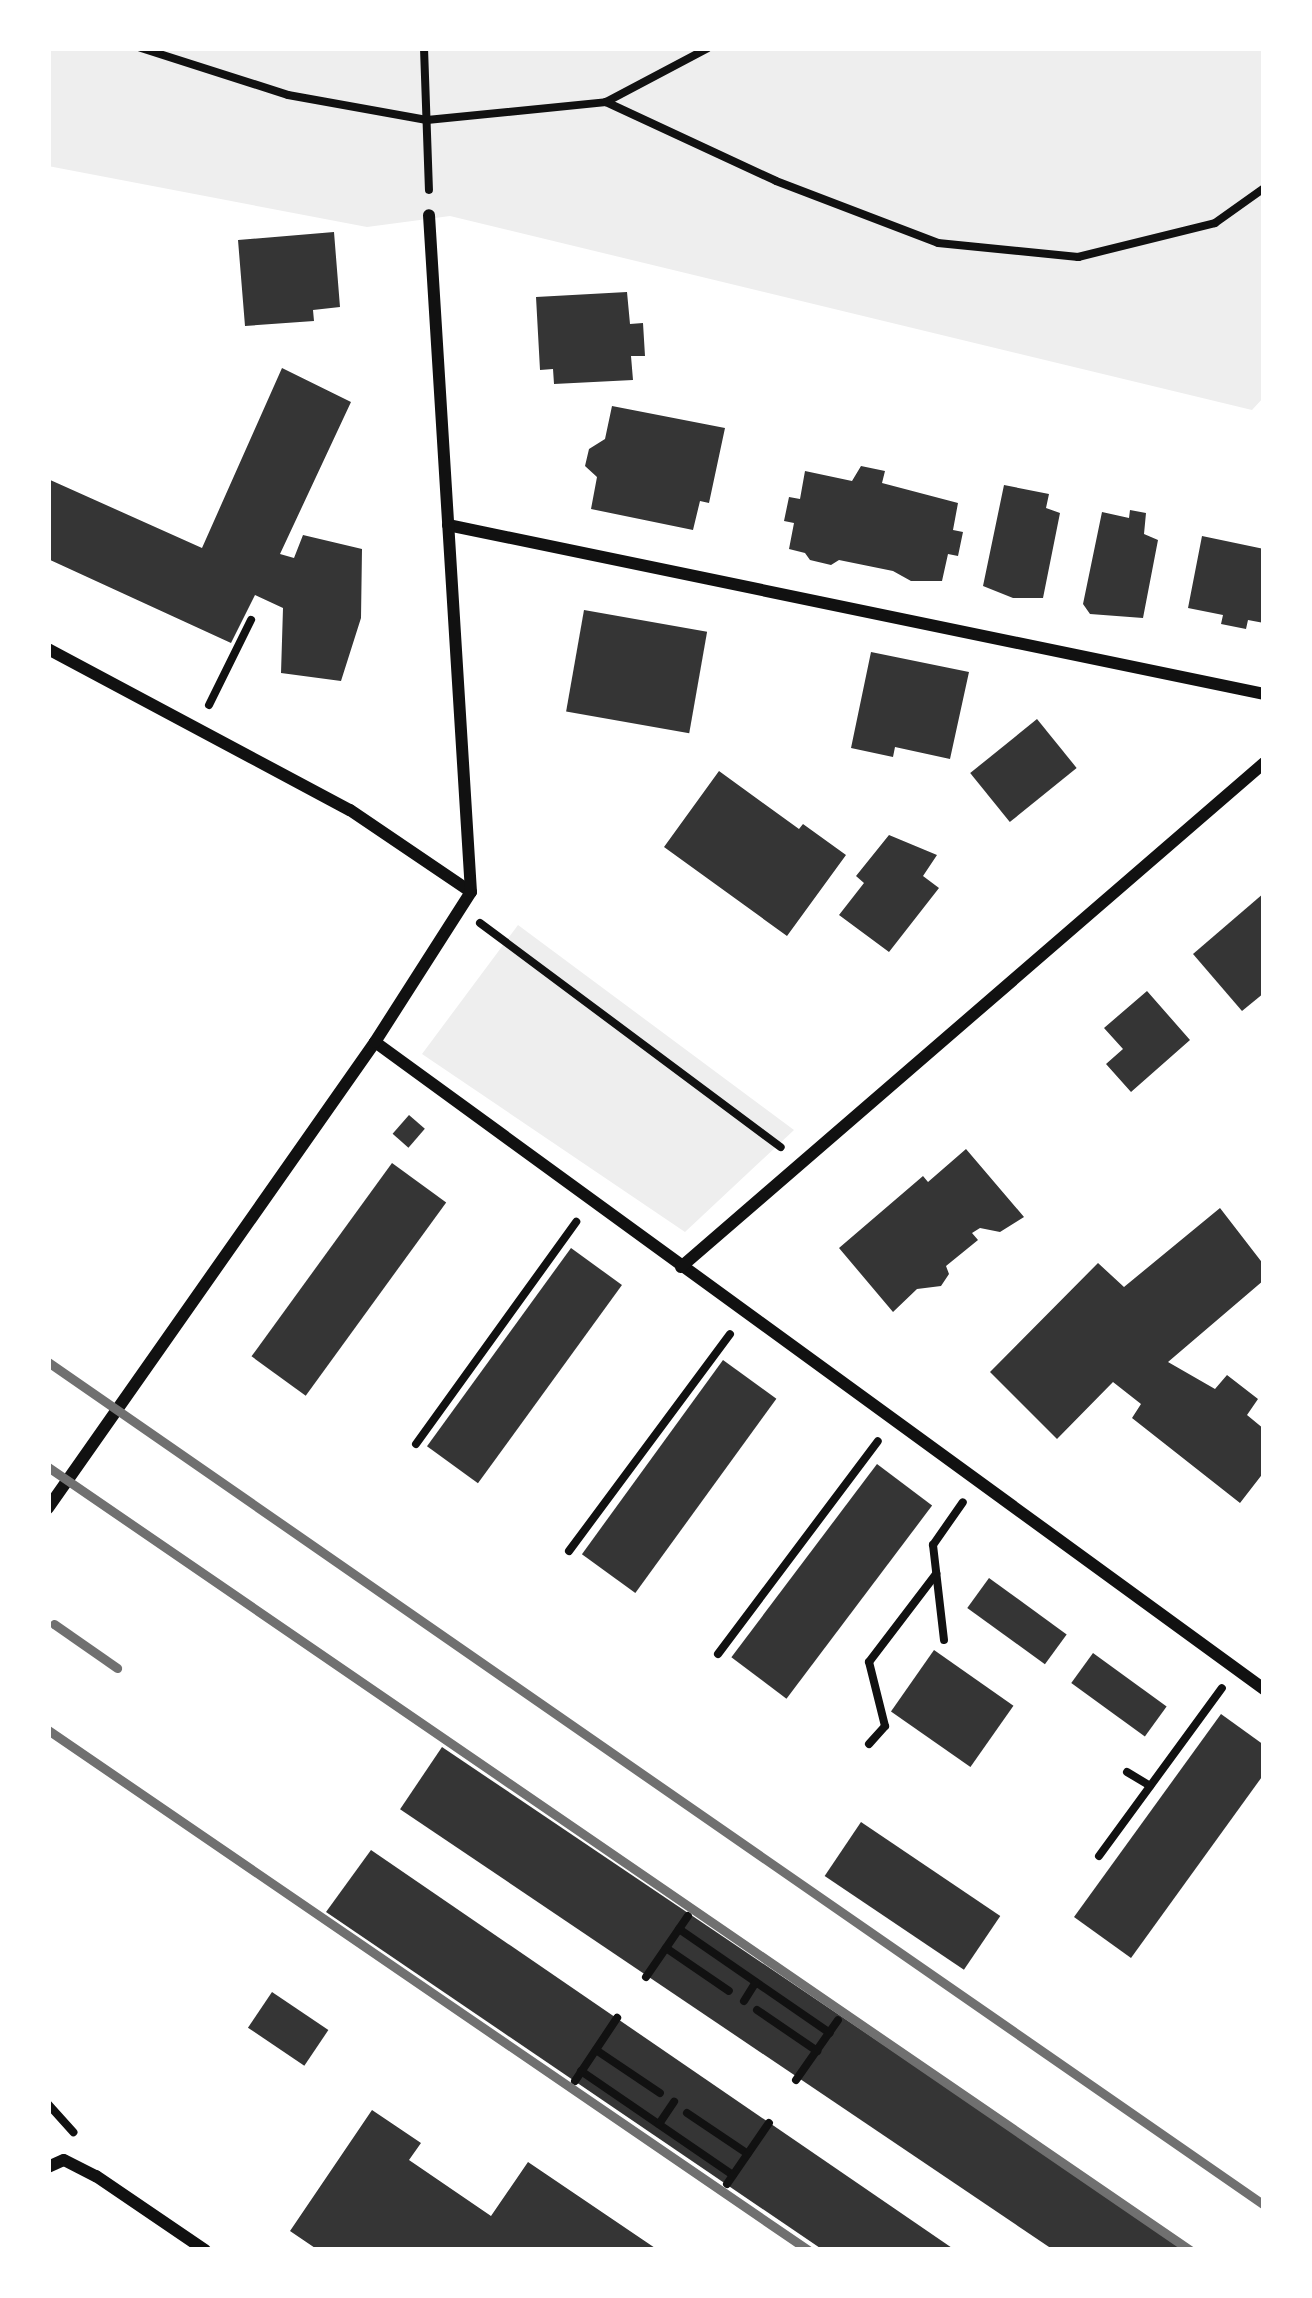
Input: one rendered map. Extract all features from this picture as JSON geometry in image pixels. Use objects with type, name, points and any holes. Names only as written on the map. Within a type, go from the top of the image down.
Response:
[{"type":"street","points":[[48,1508],[375,1042],[471,892],[429,215]]},
{"type":"street","points":[[448,525],[1264,694]]},
{"type":"street","points":[[48,649],[350,810],[471,892]]},
{"type":"street","points":[[681,1268],[1264,763]]},
{"type":"street","points":[[375,1042],[1264,1689]]},
{"type":"street","points":[[48,2167],[64,2160],[96,2176],[205,2250]]},
{"type":"path","points":[[142,48],[288,95],[427,120],[606,102],[708,48]]},
{"type":"path","points":[[424,48],[429,215]]},
{"type":"path","points":[[606,102],[776,181],[938,243],[1078,257],[1215,223],[1264,188]]},
{"type":"path","points":[[197,728],[251,620]]},
{"type":"path","points":[[460,908],[802,1162]]},
{"type":"path","points":[[416,1444],[591,1201]]},
{"type":"path","points":[[569,1551],[745,1314]]},
{"type":"path","points":[[718,1654],[893,1420]]},
{"type":"path","points":[[944,1640],[933,1545],[978,1482]]},
{"type":"path","points":[[869,1744],[885,1726],[869,1662],[936,1574]]},
{"type":"path","points":[[1099,1856],[1236,1669]]},
{"type":"path","points":[[1127,1772],[1150,1786]]},
{"type":"path","points":[[646,1978],[688,1916]]},
{"type":"path","points":[[679,1929],[830,2033]]},
{"type":"path","points":[[666,1948],[729,1991]]},
{"type":"path","points":[[744,2001],[756,1982]]},
{"type":"path","points":[[757,2010],[817,2051]]},
{"type":"path","points":[[617,2018],[578,2076],[734,2175]]},
{"type":"path","points":[[796,2080],[838,2020]]},
{"type":"path","points":[[596,2050],[660,2093]]},
{"type":"path","points":[[659,2124],[674,2102]]},
{"type":"path","points":[[687,2113],[748,2154]]},
{"type":"path","points":[[727,2185],[769,2123]]},
{"type":"shaded area","points":[[48,48],[1264,48],[1264,397],[1252,410],[450,216],[367,227],[48,166]]},
{"type":"shaded area","points":[[518,925],[794,1130],[685,1232],[422,1054]]},
{"type":"building","points":[[334,232],[340,307],[313,310],[314,321],[245,326],[238,240]]},
{"type":"building","points":[[627,292],[630,324],[643,323],[645,356],[631,356],[633,380],[554,384],[553,369],[540,370],[536,297]]},
{"type":"building","points":[[282,368],[351,402],[280,554],[294,558],[303,535],[362,549],[361,618],[341,681],[281,673],[283,608],[255,595],[231,643],[48,559],[48,479],[202,548]]},
{"type":"building","points":[[612,406],[725,428],[709,503],[700,501],[693,530],[591,509],[597,477],[585,466],[589,449],[605,439]]},
{"type":"building","points":[[861,466],[885,471],[882,483],[958,503],[953,530],[963,532],[958,556],[948,554],[942,581],[911,581],[893,571],[839,560],[831,565],[789,549],[794,523],[784,521],[789,497],[800,499],[805,471],[852,481]]},
{"type":"building","points":[[1004,485],[1049,494],[1046,508],[1060,513],[1043,598],[1013,598],[983,586]]},
{"type":"building","points":[[1130,510],[1146,513],[1144,534],[1158,540],[1143,618],[1090,614],[1083,604],[1102,512],[1129,518]]},
{"type":"building","points":[[1202,536],[1264,549],[1264,623],[1248,620],[1246,629],[1221,624],[1223,615],[1188,608]]},
{"type":"building","points":[[584,610],[707,632],[689,733],[566,711]]},
{"type":"building","points":[[871,652],[969,672],[950,759],[895,747],[893,757],[851,748]]},
{"type":"building","points":[[1037,719],[1077,768],[1010,822],[970,773]]},
{"type":"building","points":[[719,771],[799,829],[803,824],[846,855],[787,936],[664,847]]},
{"type":"building","points":[[889,835],[937,855],[923,876],[939,888],[889,952],[839,915],[864,883],[856,876]]},
{"type":"building","points":[[1264,893],[1264,993],[1242,1011],[1193,954]]},
{"type":"building","points":[[1147,991],[1190,1040],[1131,1092],[1106,1064],[1123,1049],[1104,1028]]},
{"type":"building","points":[[409,1115],[425,1129],[408,1148],[393,1134]]},
{"type":"building","points":[[966,1149],[1024,1217],[1000,1232],[980,1228],[972,1233],[978,1240],[946,1266],[949,1274],[941,1286],[917,1289],[893,1312],[839,1248],[923,1176],[928,1182]]},
{"type":"building","points":[[392,1163],[446,1202],[306,1396],[252,1356]]},
{"type":"building","points":[[1220,1208],[1264,1265],[1264,1280],[1168,1362],[1215,1389],[1227,1375],[1258,1399],[1247,1415],[1264,1429],[1264,1472],[1240,1503],[1132,1418],[1141,1404],[1113,1382],[1057,1439],[990,1372],[1098,1263],[1124,1287]]},
{"type":"building","points":[[571,1248],[622,1285],[478,1483],[427,1446]]},
{"type":"building","points":[[723,1360],[776,1399],[635,1593],[582,1554]]},
{"type":"building","points":[[877,1464],[932,1506],[786,1699],[731,1657]]},
{"type":"building","points":[[989,1578],[1067,1634],[1045,1664],[967,1608]]},
{"type":"building","points":[[934,1650],[1013,1706],[970,1767],[891,1711]]},
{"type":"building","points":[[1093,1653],[1167,1706],[1145,1736],[1071,1683]]},
{"type":"building","points":[[1221,1714],[1264,1745],[1264,1774],[1131,1958],[1074,1917]]},
{"type":"building","points":[[442,1747],[1180,2245],[1176,2250],[1054,2250],[400,1809]]},
{"type":"building","points":[[861,1822],[1000,1916],[964,1970],[825,1876]]},
{"type":"building","points":[[371,1850],[955,2250],[823,2250],[326,1912]]},
{"type":"building","points":[[272,1992],[328,2030],[304,2066],[248,2028]]},
{"type":"building","points":[[372,2110],[421,2143],[409,2160],[491,2216],[528,2162],[658,2250],[318,2250],[290,2231]]},
{"type":"railway","points":[[48,1362],[1264,2205]]},
{"type":"railway","points":[[48,1467],[1190,2250]]},
{"type":"railway","points":[[54,1624],[117,1668]]},
{"type":"railway","points":[[48,1730],[808,2250]]}]
